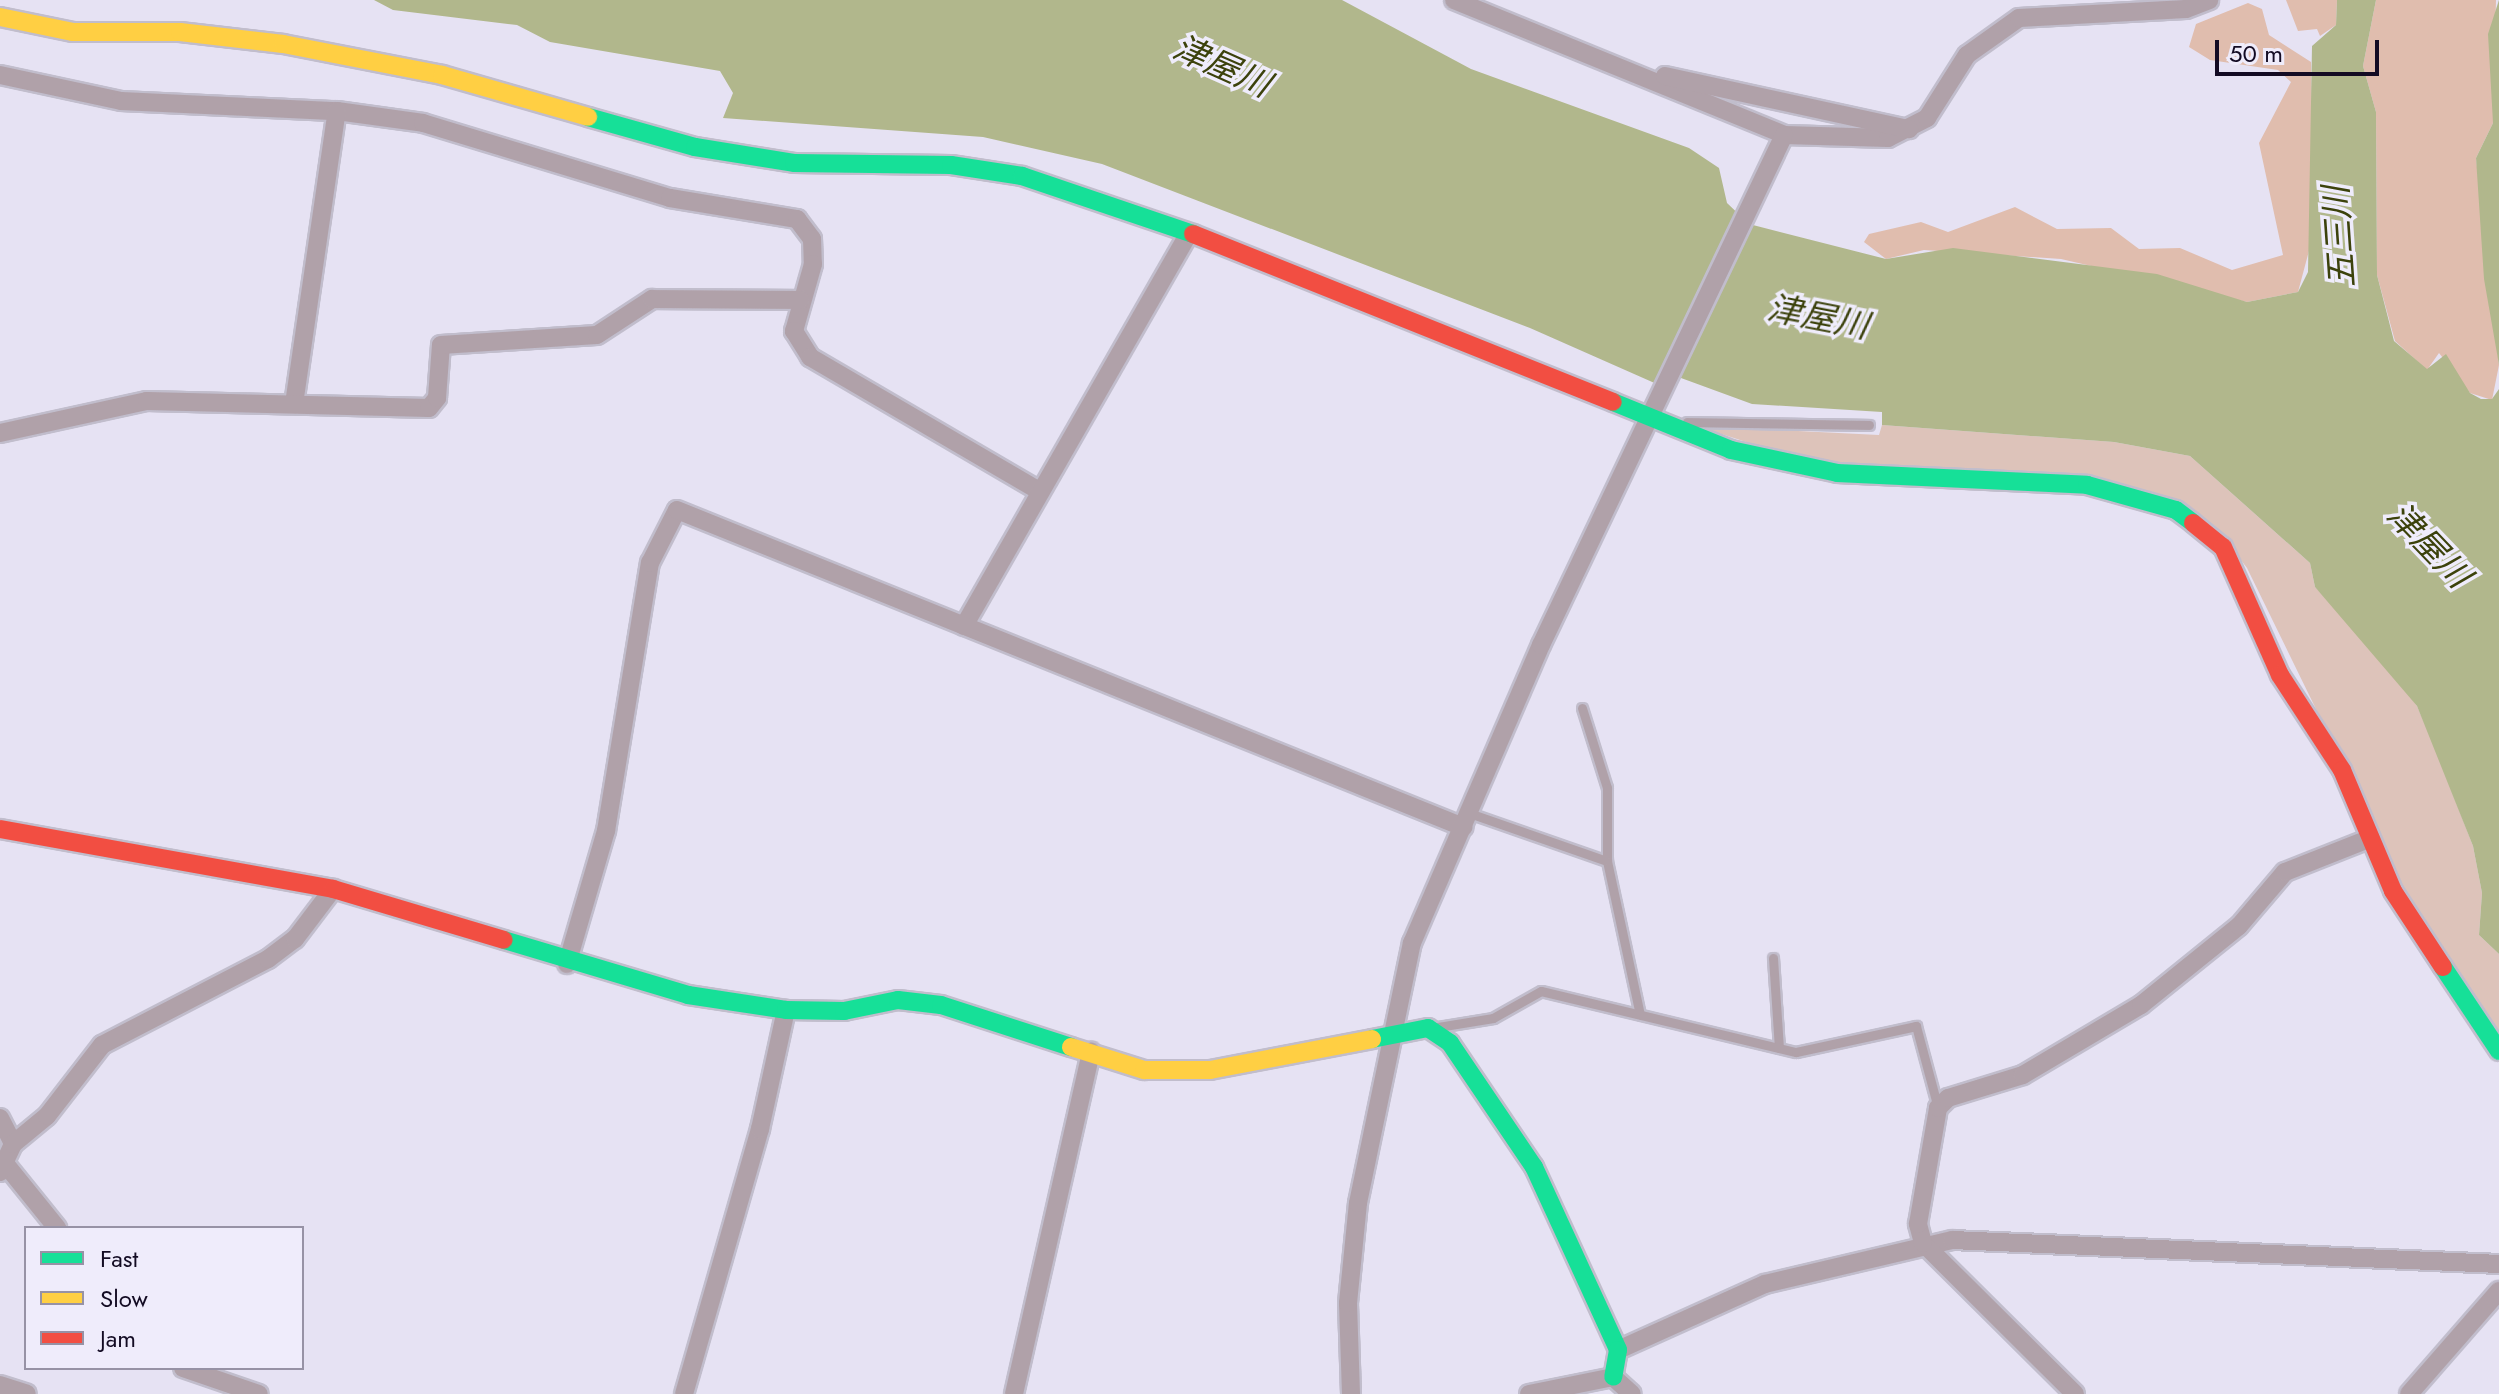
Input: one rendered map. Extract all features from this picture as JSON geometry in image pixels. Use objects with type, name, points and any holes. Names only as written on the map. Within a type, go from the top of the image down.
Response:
[{"type":"street","points":[[1454,0],[1784,135],[1888,138],[1912,129],[1982,40],[2019,18],[2186,9],[2209,0]]},
{"type":"street","points":[[0,17],[73,32],[180,32],[283,44],[557,104],[695,147],[794,163],[951,165],[1022,176],[1257,256],[1651,422],[1799,467],[2087,485],[2130,493],[2201,522],[2241,578],[2280,675],[2342,770],[2393,891],[2499,1051]]},
{"type":"street","points":[[1547,39],[1687,84],[1912,129]]},
{"type":"street","points":[[0,75],[121,101],[337,111],[438,127],[670,198],[797,219],[812,239],[813,264],[800,300],[794,331],[810,357],[1039,491]]},
{"type":"street","points":[[294,404],[337,111]]},
{"type":"street","points":[[1351,1394],[1351,1264],[1390,1033],[1412,943],[1784,135]]},
{"type":"street","points":[[964,626],[1188,235]]},
{"type":"street","points":[[0,433],[147,401],[429,408],[437,398],[441,345],[597,335],[652,299],[800,300]]},
{"type":"street","points":[[567,964],[606,831],[650,563],[677,510],[964,626],[1466,820]]},
{"type":"street","points":[[0,829],[333,889],[567,964],[786,1010],[844,1011],[898,1000],[941,1005],[1091,1052],[1178,1074],[1428,1028],[1450,1043],[1534,1167],[1618,1350],[1613,1377]]},
{"type":"street","points":[[2075,1394],[1923,1243],[1918,1224],[1938,1108],[2023,1075],[2141,1005],[2239,926],[2285,872],[2371,838]]},
{"type":"street","points":[[55,1226],[4,1169],[13,1144],[47,1116],[102,1045],[268,959],[295,939],[333,889]]},
{"type":"street","points":[[684,1394],[760,1129],[786,1010]]},
{"type":"street","points":[[1014,1394],[1091,1052]]},
{"type":"street","points":[[0,1118],[13,1144]]},
{"type":"street","points":[[1618,1350],[1765,1284],[1923,1243],[2499,1264]]},
{"type":"street","points":[[2409,1394],[2499,1291]]},
{"type":"street","points":[[189,1370],[259,1394]]},
{"type":"street","points":[[1529,1394],[1613,1377]]},
{"type":"street","points":[[1613,1377],[1632,1394]]},
{"type":"street","points":[[0,1385],[27,1394]]},
{"type":"lane","points":[[1651,422],[1869,425]]},
{"type":"lane","points":[[1582,708],[1607,788],[1607,861],[1640,1015]]},
{"type":"lane","points":[[1466,820],[1607,861]]},
{"type":"lane","points":[[1773,958],[1779,1048]]},
{"type":"lane","points":[[1428,1028],[1493,1018],[1541,991],[1796,1052],[1916,1026],[1938,1108]]},
{"type":"shaded area","points":[[2286,0],[2337,0],[2336,25],[2320,36],[2317,29],[2298,31]]},
{"type":"shaded area","points":[[2376,0],[2496,0],[2493,123],[2476,158],[2499,365],[2492,400],[2470,393],[2439,353],[2427,370],[2395,341],[2377,275],[2376,112],[2363,66]]},
{"type":"shaded area","points":[[2248,3],[2262,9],[2269,35],[2311,62],[2314,232],[2298,292],[2247,302],[2061,259],[1924,250],[1886,259],[1864,242],[1869,234],[1921,222],[1948,232],[2015,207],[2057,229],[2111,228],[2139,249],[2180,248],[2232,270],[2283,255],[2259,143],[2291,82],[2278,70],[2210,60],[2189,47],[2196,24]]},
{"type":"shaded area","points":[[1882,425],[2114,442],[2190,456],[2310,563],[2315,587],[2376,651],[2417,706],[2433,743],[2473,846],[2482,893],[2479,935],[2499,954],[2499,1035],[2404,889],[2247,568],[2215,526],[2182,505],[1805,461],[1697,426],[1879,435]]},
{"type":"water","points":[[374,0],[1342,0],[1471,69],[1689,148],[1719,168],[1727,203],[1749,224],[1886,259],[1953,248],[2157,274],[2247,302],[2298,292],[2308,272],[2312,46],[2336,25],[2337,0],[2376,0],[2363,66],[2376,112],[2377,275],[2394,341],[2427,369],[2446,354],[2470,393],[2481,399],[2492,399],[2499,389],[2499,954],[2479,935],[2482,893],[2473,846],[2417,706],[2315,587],[2310,563],[2190,456],[2114,442],[1882,425],[1882,412],[1752,404],[1681,378],[1659,385],[1530,328],[1102,164],[983,137],[723,118],[733,93],[720,71],[550,42],[517,25],[393,10]]},
{"type":"water","points":[[2499,0],[2499,365],[2484,279],[2476,158],[2493,123],[2488,34]]},
{"type":"traffic: fast","points":[[588,117],[695,147],[794,163],[951,165],[1022,176],[1193,234]]},
{"type":"traffic: fast","points":[[1613,402],[1731,450],[1837,473],[2087,485],[2176,510],[2193,523]]},
{"type":"traffic: fast","points":[[504,940],[688,995],[786,1010],[844,1011],[898,1000],[941,1005],[1071,1047]]},
{"type":"traffic: fast","points":[[2443,967],[2499,1051]]},
{"type":"traffic: fast","points":[[1372,1039],[1428,1028],[1450,1043],[1534,1167],[1618,1350],[1613,1377]]},
{"type":"traffic: slow","points":[[0,17],[73,32],[180,32],[283,44],[442,75],[588,117]]},
{"type":"traffic: slow","points":[[1071,1047],[1144,1070],[1210,1070],[1372,1039]]},
{"type":"traffic: jam","points":[[1193,234],[1613,402]]},
{"type":"traffic: jam","points":[[2193,523],[2223,547],[2280,675],[2342,770],[2393,891],[2443,967]]},
{"type":"traffic: jam","points":[[0,829],[333,889],[504,940]]},
{"type":"water label","name":"津屋川","points":[[1222,66]]},
{"type":"water label","name":"五三川","points":[[2339,237]]},
{"type":"water label","name":"津屋川","points":[[1818,317]]},
{"type":"water label","name":"津屋川","points":[[2429,545]]}]
